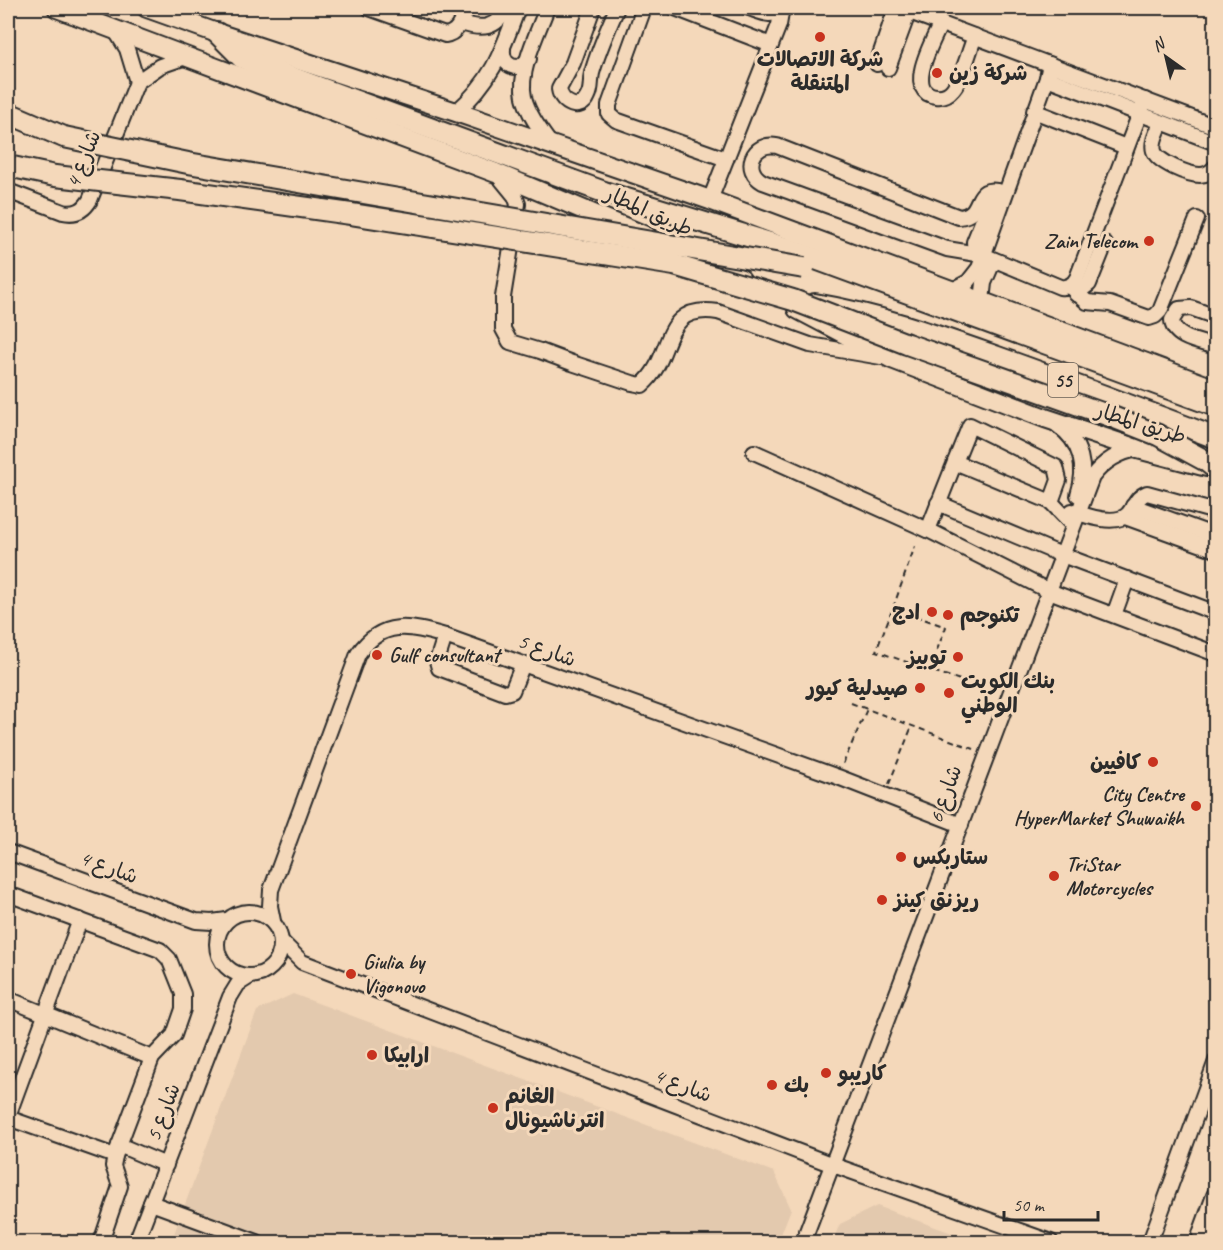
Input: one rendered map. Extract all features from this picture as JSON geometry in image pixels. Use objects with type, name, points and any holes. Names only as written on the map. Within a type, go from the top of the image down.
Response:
[{"type":"highway","points":[[217,33],[241,57],[266,68],[604,192],[783,247],[917,297]]},
{"type":"highway","points":[[8,113],[64,137],[188,163],[804,268],[917,297]]},
{"type":"highway","points":[[8,166],[55,176],[180,190],[351,214],[674,265],[792,300],[907,344],[1129,423],[1158,435],[1206,461],[1215,469]]},
{"type":"highway","name":"طريق المطار","points":[[917,297],[1215,406]]},
{"type":"highway","name":"طريق المطار","points":[[792,300],[853,310],[909,326],[1046,374],[1215,438]]},
{"type":"highway","points":[[1207,1242],[1215,1220]]},
{"type":"main road","name":"طريق المطار","points":[[57,8],[549,194],[721,269],[892,359],[1045,418],[1138,449],[1215,469]]},
{"type":"main road","name":"طريق المطار","points":[[147,8],[710,200],[1215,389]]},
{"type":"main road","points":[[1199,1242],[1215,1196]]},
{"type":"street","points":[[369,8],[439,33],[451,34],[461,23],[467,8]]},
{"type":"street","points":[[461,23],[476,28],[489,26],[499,20],[507,8]]},
{"type":"street","points":[[456,112],[479,90],[492,73],[518,8]]},
{"type":"street","points":[[547,8],[523,75],[525,98],[551,146]]},
{"type":"street","points":[[593,8],[573,63],[559,89],[562,99],[570,105],[580,104],[588,97],[592,71],[616,8]]},
{"type":"street","points":[[644,8],[609,105],[609,114],[616,120],[726,159]]},
{"type":"street","points":[[675,8],[771,45]]},
{"type":"street","points":[[749,8],[776,14],[782,8]]},
{"type":"street","points":[[710,200],[771,45],[782,8]]},
{"type":"street","points":[[882,66],[902,9],[975,36],[1139,115],[1215,143]]},
{"type":"street","points":[[940,23],[920,77],[924,89],[933,96],[945,95],[955,87],[975,36]]},
{"type":"street","points":[[115,30],[127,50],[137,82],[160,66],[186,57]]},
{"type":"street","points":[[503,49],[504,60],[511,66],[520,67],[529,58]]},
{"type":"street","points":[[1049,71],[1145,100],[1215,127]]},
{"type":"street","points":[[953,291],[968,282],[976,273],[984,256],[1049,71]]},
{"type":"street","name":"شارع 4","points":[[8,191],[63,212],[73,213],[83,209],[90,200],[137,82]]},
{"type":"street","points":[[1073,290],[1145,100]]},
{"type":"street","points":[[1034,111],[1126,147]]},
{"type":"street","points":[[1161,123],[1153,144],[1154,153],[1159,160],[1199,175],[1211,171],[1215,166]]},
{"type":"street","points":[[1005,193],[995,189],[985,191],[973,212],[959,217],[777,146],[766,145],[753,155],[752,171],[754,176],[763,182],[947,249],[984,256],[1060,287],[1073,290],[1087,303],[1110,304],[1146,318],[1155,316],[1160,311],[1197,219]]},
{"type":"street","points":[[496,173],[515,196],[518,204],[503,297],[503,329],[510,342],[642,385],[656,370],[674,325],[687,314],[703,309],[718,312],[810,345],[892,359]]},
{"type":"street","points":[[982,301],[984,256],[974,242],[991,200]]},
{"type":"street","points":[[1073,290],[1089,284],[1105,244]]},
{"type":"street","points":[[1215,317],[1187,307],[1179,309],[1172,320],[1174,329],[1180,335],[1215,347]]},
{"type":"street","name":"شارع 6","points":[[959,825],[982,753],[1060,554],[1079,491],[1083,472],[1080,450],[1062,428],[1045,418]]},
{"type":"street","points":[[928,530],[970,424],[1056,467],[1059,480],[1051,502]]},
{"type":"street","name":"شارع 6","points":[[1073,515],[1098,469],[1121,453],[1138,449]]},
{"type":"street","points":[[754,452],[928,530],[1046,589],[1215,654]]},
{"type":"street","points":[[955,462],[1051,502],[1073,515],[1113,519],[1129,511],[1142,495],[1151,493],[1215,512]]},
{"type":"street","points":[[938,503],[1060,554],[1215,614]]},
{"type":"street","points":[[1129,511],[1215,536]]},
{"type":"street","points":[[1129,511],[1215,550]]},
{"type":"street","points":[[1114,615],[1126,579]]},
{"type":"street","name":"شارع 6","points":[[803,1242],[829,1164],[959,825],[1046,589]]},
{"type":"street","name":"شارع 5","points":[[273,921],[270,906],[271,890],[358,654],[371,639],[392,628],[421,629],[446,636],[838,777],[959,825]]},
{"type":"street","points":[[446,636],[437,661],[439,668],[505,693],[512,691],[523,664]]},
{"type":"street","name":"شارع 4","points":[[8,852],[196,921],[227,920]]},
{"type":"street","name":"شارع 5","points":[[248,911],[261,902],[271,890]]},
{"type":"street","points":[[8,894],[156,948],[169,959],[183,994],[184,1004],[174,1035],[152,1058],[117,1151],[113,1166],[120,1186],[100,1242]]},
{"type":"street","points":[[272,967],[280,956],[282,942],[273,921],[262,914],[248,911],[227,920],[220,930],[216,943],[218,955],[225,966],[236,974],[249,977],[286,963],[302,962]]},
{"type":"street","points":[[80,920],[8,1117],[166,1165]]},
{"type":"street","name":"شارع 4","points":[[196,921],[216,943]]},
{"type":"street","name":"شارع 4","points":[[282,942],[302,962],[829,1164],[1051,1242]]},
{"type":"street","name":"شارع 5","points":[[225,966],[230,997]]},
{"type":"street","name":"شارع 5","points":[[136,1242],[230,997],[238,984],[249,977]]},
{"type":"street","points":[[8,999],[152,1058]]},
{"type":"street","points":[[1150,1242],[1215,1061]]},
{"type":"street","points":[[151,1203],[257,1242]]},
{"type":"path","points":[[915,546],[876,651],[976,685]]},
{"type":"path","points":[[893,608],[946,627],[929,670]]},
{"type":"path","points":[[851,703],[982,753]]},
{"type":"path","points":[[838,777],[867,709]]},
{"type":"path","points":[[884,795],[912,726]]},
{"type":"shaded area","points":[[293,994],[774,1172],[791,1209],[778,1242],[171,1242],[257,1011]]},
{"type":"shaded area","points":[[877,1206],[977,1242],[832,1242],[840,1224]]},
{"type":"place","name":"شركة الاتصالات المتنقلة","points":[[820,37]]},
{"type":"place","name":"شركة زين","points":[[937,73]]},
{"type":"place","name":"Zain Telecom","points":[[1149,241]]},
{"type":"place","name":"ادج","points":[[932,612]]},
{"type":"place","name":"تكنوجم","points":[[948,615]]},
{"type":"place","name":"Gulf consultant","points":[[377,655]]},
{"type":"place","name":"توبيز","points":[[958,657]]},
{"type":"place","name":"صيدلية كيور","points":[[920,688]]},
{"type":"place","name":"بنك الكويت الوطني","points":[[949,693]]},
{"type":"place","name":"كافيين","points":[[1153,762]]},
{"type":"place","name":"City Centre HyperMarket Shuwaikh","points":[[1196,806]]},
{"type":"place","name":"ستاربكس","points":[[901,857]]},
{"type":"place","name":"TriStar Motorcycles","points":[[1054,876]]},
{"type":"place","name":"ريزنق كينز","points":[[882,900]]},
{"type":"place","name":"Giulia by Vigonovo","points":[[351,974]]},
{"type":"place","name":"ارابيكا","points":[[372,1055]]},
{"type":"place","name":"كاريبو","points":[[826,1073]]},
{"type":"place","name":"بك","points":[[772,1085]]},
{"type":"place","name":"الغانم انترناشيونال","points":[[493,1108]]}]
